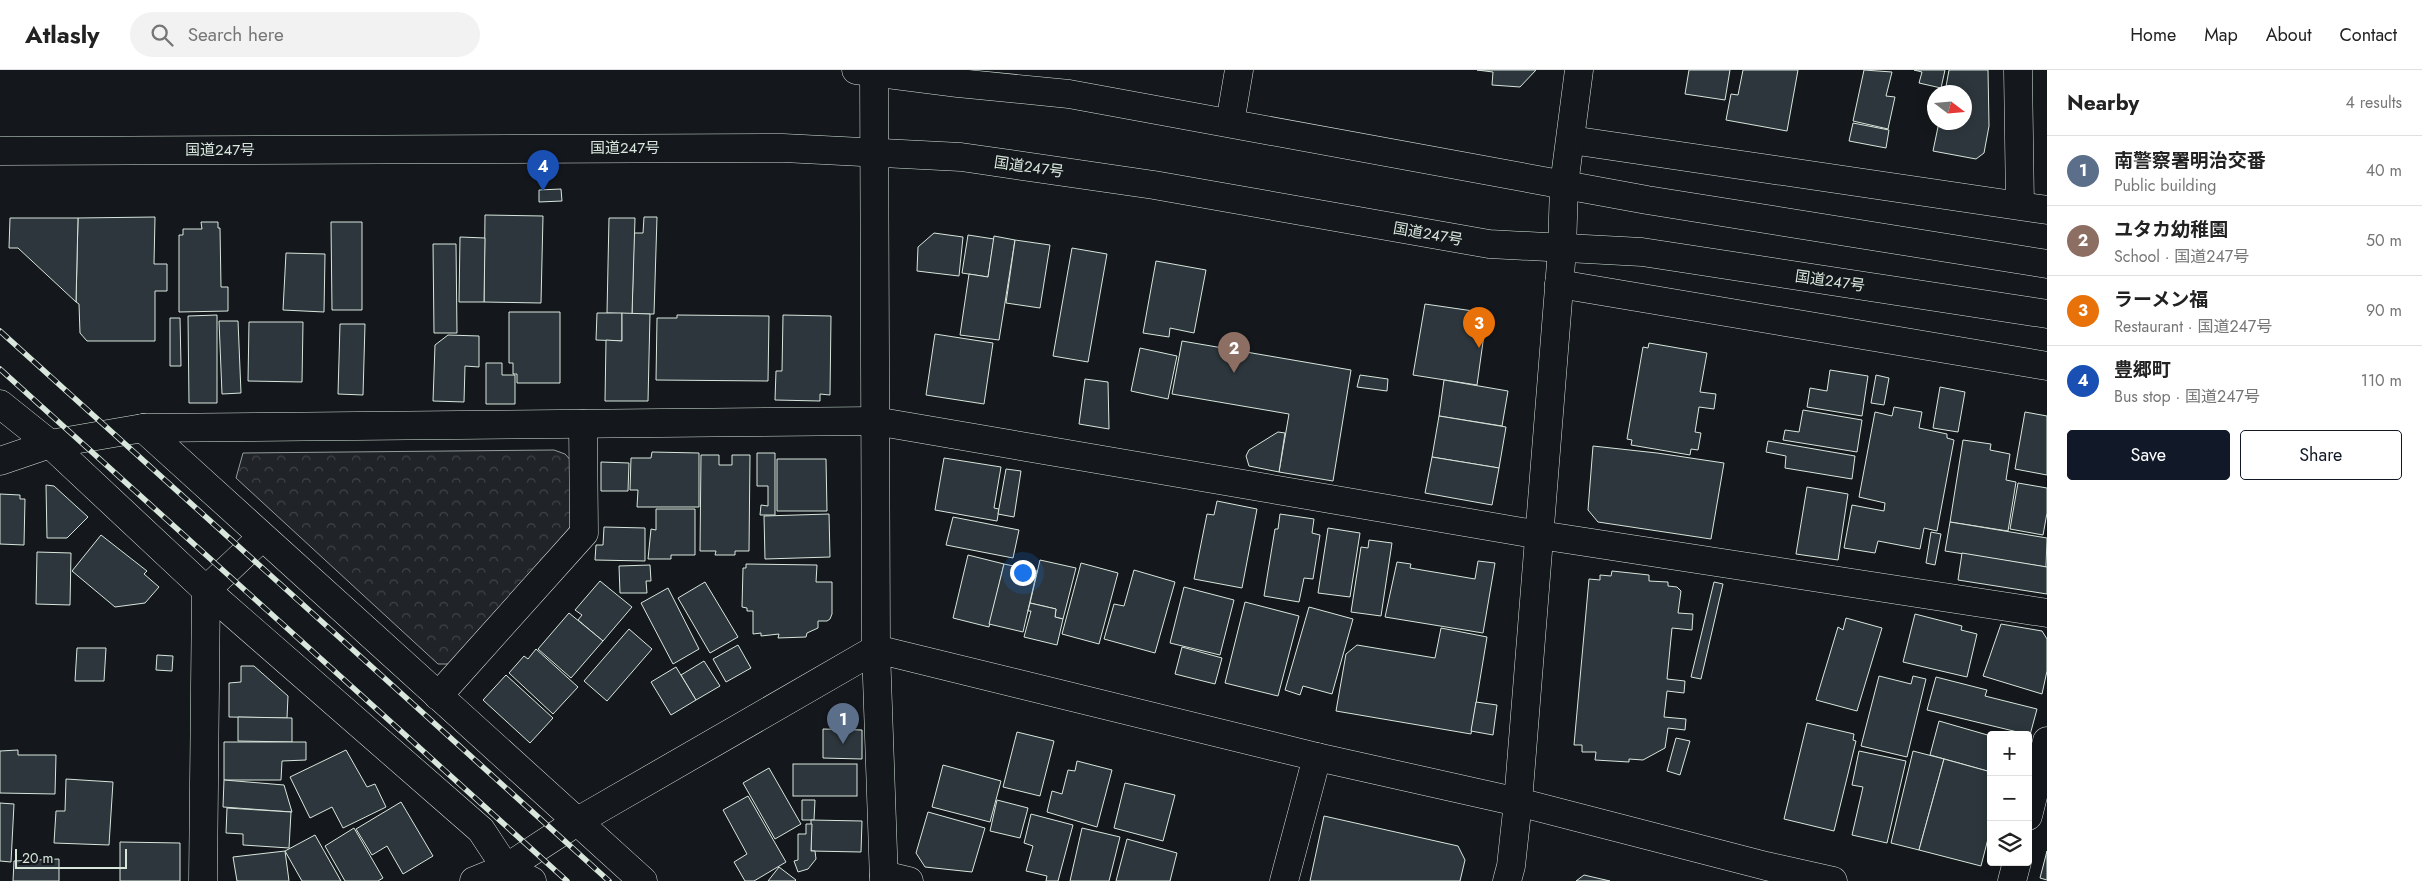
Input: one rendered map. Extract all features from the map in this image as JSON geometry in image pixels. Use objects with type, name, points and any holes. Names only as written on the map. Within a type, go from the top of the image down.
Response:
[{"type":"main road","points":[[893,879],[876,649],[875,152],[868,70],[958,84],[1069,94],[1647,200],[2047,264]]},
{"type":"main road","points":[[1230,123],[1239,70]]},
{"type":"main road","points":[[1507,881],[1511,866],[1518,802],[1540,535],[1562,250],[1564,184],[1579,70]]},
{"type":"main road","points":[[2018,70],[2020,205]]},
{"type":"main road","points":[[1571,140],[2047,210]]},
{"type":"main road","name":"国道247号","points":[[0,151],[783,148],[961,157],[1154,185],[1489,244],[1562,250],[1642,252],[2047,314]]},
{"type":"main road","points":[[1559,284],[2047,366]]},
{"type":"main road","points":[[0,404],[50,444],[206,590],[481,830],[506,868],[532,881]]},
{"type":"main road","points":[[0,461],[50,444],[143,428],[875,421],[1540,535],[2047,613]]},
{"type":"main road","points":[[438,696],[584,533],[583,424]]},
{"type":"main road","points":[[143,428],[262,538],[643,881]]},
{"type":"main road","points":[[203,881],[206,590],[262,538]]},
{"type":"main road","points":[[474,881],[506,868],[578,821],[876,649],[1317,757],[1518,802],[1764,873],[1833,881]]},
{"type":"main road","points":[[2032,800],[2047,741]]},
{"type":"main road","points":[[1284,881],[1317,757]]},
{"type":"main road","points":[[2012,881],[2016,866]]},
{"type":"green space","points":[[554,450],[565,454],[575,465],[572,525],[454,664],[438,664],[236,478],[243,453]]},
{"type":"building","points":[[1477,70],[1536,70],[1520,87],[1492,85],[1493,72]]},
{"type":"building","points":[[1689,70],[1730,70],[1725,100],[1685,94]]},
{"type":"building","points":[[1743,70],[1798,70],[1787,131],[1726,120],[1731,94],[1738,95]]},
{"type":"building","points":[[1864,70],[1892,72],[1886,96],[1895,97],[1888,129],[1853,121]]},
{"type":"building","points":[[1914,70],[1945,70],[1942,85],[1919,83],[1922,72]]},
{"type":"building","points":[[1949,70],[1988,70],[1989,126],[1984,153],[1976,159],[1933,151],[1937,130],[1972,130],[1972,85],[1946,85]]},
{"type":"building","points":[[1853,123],[1889,130],[1886,148],[1849,141]]},
{"type":"building","points":[[561,189],[562,201],[539,202],[539,190]]},
{"type":"building","points":[[485,215],[543,216],[541,303],[484,302]]},
{"type":"building","points":[[155,217],[154,264],[167,264],[167,291],[155,291],[155,341],[87,341],[80,333],[79,304],[76,302],[78,218]]},
{"type":"building","points":[[644,217],[657,217],[654,314],[632,314],[634,233],[643,233]]},
{"type":"building","points":[[10,218],[78,218],[76,302],[18,248],[9,248]]},
{"type":"building","points":[[609,218],[635,218],[632,314],[607,313]]},
{"type":"building","points":[[201,222],[218,222],[218,228],[220,228],[221,287],[228,287],[228,311],[179,312],[179,235],[183,235],[183,229],[202,229]]},
{"type":"building","points":[[331,222],[362,222],[362,310],[332,310]]},
{"type":"building","points":[[934,233],[963,237],[959,276],[917,271],[918,247]]},
{"type":"building","points":[[968,235],[994,239],[988,277],[962,273]]},
{"type":"building","points":[[994,236],[1015,240],[999,340],[960,335],[969,274],[988,277]]},
{"type":"building","points":[[460,237],[485,238],[484,302],[459,302]]},
{"type":"building","points":[[1015,240],[1050,245],[1040,308],[1006,303]]},
{"type":"building","points":[[433,244],[456,244],[457,333],[434,333]]},
{"type":"building","points":[[1072,248],[1107,254],[1088,362],[1053,356]]},
{"type":"building","points":[[286,253],[325,254],[324,312],[283,310]]},
{"type":"building","points":[[1156,261],[1206,270],[1194,333],[1170,328],[1169,337],[1143,333]]},
{"type":"building","points":[[1425,304],[1487,313],[1477,385],[1413,375]]},
{"type":"building","points":[[509,312],[560,312],[560,383],[517,383],[517,374],[513,374],[513,363],[509,363]]},
{"type":"building","points":[[597,313],[622,313],[622,341],[596,340]]},
{"type":"building","points":[[622,313],[650,314],[648,401],[605,401],[606,340],[622,341]]},
{"type":"building","points":[[217,315],[217,403],[189,403],[188,316]]},
{"type":"building","points":[[677,315],[769,316],[768,381],[656,380],[657,318],[677,318]]},
{"type":"building","points":[[783,315],[831,316],[830,395],[820,394],[820,401],[775,400],[776,371],[782,371]]},
{"type":"building","points":[[170,318],[180,318],[181,366],[170,366]]},
{"type":"building","points":[[219,321],[238,321],[241,393],[222,394]]},
{"type":"building","points":[[249,322],[303,322],[302,382],[248,381]]},
{"type":"building","points":[[340,324],[365,324],[363,395],[338,394]]},
{"type":"building","points":[[935,334],[993,343],[984,404],[926,395]]},
{"type":"building","points":[[448,335],[479,336],[479,367],[465,366],[464,402],[433,401],[435,345]]},
{"type":"building","points":[[1182,341],[1351,370],[1333,481],[1279,472],[1289,414],[1172,394]]},
{"type":"building","points":[[1649,343],[1707,353],[1700,392],[1716,394],[1714,409],[1699,407],[1695,432],[1701,433],[1698,450],[1691,449],[1690,455],[1631,445],[1632,440],[1627,439],[1643,347],[1648,348]]},
{"type":"building","points":[[1140,348],[1177,356],[1168,399],[1131,391]]},
{"type":"building","points":[[486,363],[502,363],[502,375],[515,375],[515,404],[486,404]]},
{"type":"building","points":[[1830,370],[1868,376],[1862,416],[1807,407],[1810,388],[1827,391]]},
{"type":"building","points":[[1360,375],[1388,379],[1387,391],[1357,387]]},
{"type":"building","points":[[1876,375],[1889,378],[1884,405],[1871,403]]},
{"type":"building","points":[[1085,379],[1108,382],[1109,429],[1079,424]]},
{"type":"building","points":[[1444,380],[1508,391],[1502,426],[1439,416]]},
{"type":"building","points":[[1940,387],[1965,392],[1958,432],[1933,428]]},
{"type":"building","points":[[1894,407],[1922,412],[1919,428],[1947,434],[1947,438],[1954,440],[1937,531],[1924,528],[1920,549],[1878,541],[1875,553],[1844,548],[1852,505],[1884,511],[1885,503],[1859,497],[1875,412],[1892,416]]},
{"type":"building","points":[[1803,410],[1862,420],[1857,452],[1783,440],[1785,430],[1799,432]]},
{"type":"building","points":[[2025,412],[2047,416],[2047,475],[2015,469]]},
{"type":"building","points":[[1439,416],[1506,427],[1499,468],[1432,457]]},
{"type":"building","points":[[1278,432],[1285,433],[1279,472],[1249,466],[1246,456],[1249,450]]},
{"type":"building","points":[[1963,440],[1991,444],[1990,450],[2010,454],[2006,480],[2016,482],[2008,531],[1950,522]]},
{"type":"building","points":[[1768,441],[1855,456],[1852,479],[1785,468],[1786,456],[1766,452]]},
{"type":"building","points":[[1593,446],[1724,463],[1711,539],[1598,522],[1588,510]]},
{"type":"building","points":[[652,452],[699,453],[699,507],[637,507],[638,490],[630,490],[631,458],[651,458]]},
{"type":"building","points":[[757,453],[775,453],[775,515],[760,515],[761,505],[768,506],[768,486],[757,486]]},
{"type":"building","points":[[701,455],[719,455],[719,465],[732,465],[732,455],[750,455],[749,551],[735,551],[735,555],[715,555],[716,551],[700,551]]},
{"type":"building","points":[[1432,457],[1499,468],[1492,505],[1425,493]]},
{"type":"building","points":[[944,458],[1001,467],[994,508],[999,509],[997,521],[935,510]]},
{"type":"building","points":[[777,459],[826,459],[827,511],[777,511]]},
{"type":"building","points":[[601,462],[629,463],[628,491],[601,491]]},
{"type":"building","points":[[1006,469],[1021,471],[1014,517],[998,514]]},
{"type":"building","points":[[2018,483],[2047,488],[2047,513],[2043,535],[2010,529]]},
{"type":"building","points":[[46,485],[54,486],[88,517],[67,538],[47,538]]},
{"type":"building","points":[[1807,487],[1848,494],[1838,560],[1796,554]]},
{"type":"building","points":[[0,494],[20,495],[20,499],[25,499],[24,545],[0,544]]},
{"type":"building","points":[[1217,501],[1257,509],[1242,588],[1194,579],[1207,514],[1214,515]]},
{"type":"building","points":[[656,509],[695,509],[695,555],[671,555],[671,559],[648,559],[651,529],[656,530]]},
{"type":"building","points":[[829,514],[830,557],[765,559],[764,516]]},
{"type":"building","points":[[1280,514],[1314,519],[1312,533],[1320,535],[1313,579],[1304,578],[1299,602],[1264,596],[1275,529],[1278,529]]},
{"type":"building","points":[[953,517],[1019,530],[1013,558],[946,545]]},
{"type":"building","points":[[1950,522],[2047,538],[2046,567],[1945,551]]},
{"type":"building","points":[[604,527],[645,528],[645,561],[595,560],[596,545],[603,545]]},
{"type":"building","points":[[1328,528],[1360,533],[1350,597],[1318,593]]},
{"type":"building","points":[[1931,532],[1941,534],[1935,565],[1926,563]]},
{"type":"building","points":[[101,535],[147,571],[144,574],[159,587],[145,603],[115,607],[72,571]]},
{"type":"building","points":[[1369,540],[1392,543],[1381,616],[1351,612],[1361,547],[1368,548]]},
{"type":"building","points":[[37,552],[71,553],[70,605],[36,604]]},
{"type":"building","points":[[1962,553],[2047,567],[2047,594],[1958,580]]},
{"type":"building","points":[[968,555],[1004,564],[989,627],[953,618]]},
{"type":"building","points":[[1040,560],[1076,568],[1063,619],[1055,617],[1056,609],[1030,603]]},
{"type":"building","points":[[1478,561],[1495,563],[1483,633],[1385,617],[1397,562],[1411,564],[1410,568],[1475,579]]},
{"type":"building","points":[[1081,563],[1118,573],[1099,644],[1062,634]]},
{"type":"building","points":[[746,564],[817,565],[816,582],[832,582],[832,614],[830,619],[818,621],[818,628],[807,633],[806,637],[778,638],[779,634],[761,636],[761,633],[753,634],[753,611],[747,611],[747,608],[742,607],[743,568],[746,568]]},
{"type":"building","points":[[1004,564],[1037,571],[1023,632],[989,624]]},
{"type":"building","points":[[650,565],[651,581],[646,581],[647,593],[620,593],[619,566]]},
{"type":"building","points":[[1134,570],[1175,582],[1155,653],[1104,639],[1114,604],[1124,606]]},
{"type":"building","points":[[1612,571],[1649,575],[1649,581],[1668,582],[1668,586],[1677,587],[1681,591],[1678,613],[1693,614],[1692,630],[1672,628],[1667,679],[1685,681],[1684,693],[1667,691],[1664,717],[1686,719],[1685,730],[1668,728],[1665,748],[1643,760],[1629,759],[1629,762],[1595,760],[1596,752],[1582,752],[1582,745],[1574,745],[1589,579],[1600,580],[1600,575],[1611,576]]},
{"type":"building","points":[[600,581],[632,607],[603,641],[578,620],[582,615],[575,610]]},
{"type":"building","points":[[705,582],[738,637],[710,653],[678,598]]},
{"type":"building","points":[[1714,582],[1723,584],[1701,679],[1691,677]]},
{"type":"building","points":[[1184,587],[1234,600],[1220,655],[1170,643]]},
{"type":"building","points":[[668,588],[699,649],[673,664],[641,603]]},
{"type":"building","points":[[1245,602],[1299,616],[1278,696],[1225,683]]},
{"type":"building","points":[[1030,603],[1056,609],[1055,617],[1063,619],[1057,645],[1024,637],[1031,611],[1028,611]]},
{"type":"building","points":[[1309,607],[1353,619],[1332,694],[1303,686],[1300,695],[1285,690]]},
{"type":"building","points":[[569,613],[603,641],[571,678],[538,649]]},
{"type":"building","points":[[1915,614],[1962,626],[1961,630],[1977,634],[1967,677],[1903,662]]},
{"type":"building","points":[[1846,618],[1882,628],[1857,711],[1816,700],[1838,627],[1843,630]]},
{"type":"building","points":[[2001,624],[2042,631],[2047,639],[2047,671],[2042,694],[1983,676]]},
{"type":"building","points":[[1441,628],[1487,637],[1471,734],[1336,711],[1346,654],[1357,645],[1435,658]]},
{"type":"building","points":[[629,629],[652,649],[607,701],[584,681]]},
{"type":"building","points":[[738,645],[751,668],[726,682],[713,659]]},
{"type":"building","points":[[1182,647],[1222,658],[1215,684],[1175,674]]},
{"type":"building","points":[[77,648],[106,648],[104,681],[75,681]]},
{"type":"building","points":[[536,649],[578,687],[553,714],[509,673],[524,656],[528,659]]},
{"type":"building","points":[[157,655],[173,656],[172,671],[156,670]]},
{"type":"building","points":[[704,661],[720,686],[696,700],[681,675]]},
{"type":"building","points":[[241,666],[254,666],[288,696],[287,718],[229,717],[229,683],[241,682]]},
{"type":"building","points":[[676,667],[696,700],[671,715],[651,682]]},
{"type":"building","points":[[506,675],[553,718],[530,743],[483,700]]},
{"type":"building","points":[[1879,676],[1911,684],[1913,676],[1926,679],[1907,757],[1861,746]]},
{"type":"building","points":[[1936,677],[1987,690],[1985,696],[2037,709],[2031,731],[2014,731],[1927,710]]},
{"type":"building","points":[[1476,702],[1497,705],[1493,735],[1471,731]]},
{"type":"building","points":[[238,717],[292,718],[292,742],[238,741]]},
{"type":"building","points":[[1939,721],[1987,735],[1987,771],[1930,755]]},
{"type":"building","points":[[1807,723],[1854,734],[1853,740],[1856,741],[1834,831],[1784,819]]},
{"type":"building","points":[[823,729],[862,730],[862,759],[823,758]]},
{"type":"building","points":[[1017,732],[1054,741],[1040,796],[1003,787]]},
{"type":"building","points":[[1676,738],[1690,741],[1680,775],[1667,771]]},
{"type":"building","points":[[224,742],[306,742],[306,760],[282,761],[281,780],[224,780]]},
{"type":"building","points":[[18,750],[18,755],[56,755],[55,794],[0,793],[0,751]]},
{"type":"building","points":[[346,750],[367,787],[375,784],[386,807],[343,828],[332,807],[310,818],[290,777]]},
{"type":"building","points":[[1859,751],[1906,761],[1887,843],[1852,835],[1863,787],[1852,785]]},
{"type":"building","points":[[1913,751],[1944,759],[1919,850],[1891,843]]},
{"type":"building","points":[[1944,759],[1987,771],[1987,843],[1981,866],[1919,850]]},
{"type":"building","points":[[1077,761],[1112,770],[1097,827],[1047,812],[1052,791],[1062,794],[1068,770],[1075,771]]},
{"type":"building","points":[[793,764],[857,764],[857,796],[793,796]]},
{"type":"building","points":[[943,765],[1001,781],[990,822],[932,807]]},
{"type":"building","points":[[769,768],[801,824],[775,839],[743,783]]},
{"type":"building","points":[[66,779],[113,782],[109,845],[54,843],[56,811],[65,811]]},
{"type":"building","points":[[224,780],[284,785],[292,812],[223,807]]},
{"type":"building","points":[[1125,783],[1175,795],[1163,841],[1114,828]]},
{"type":"building","points":[[748,796],[786,862],[754,881],[745,881],[734,862],[747,854],[723,810]]},
{"type":"building","points":[[802,800],[815,800],[814,820],[802,820]]},
{"type":"building","points":[[997,800],[1028,808],[1020,838],[990,831]]},
{"type":"building","points":[[401,802],[433,856],[403,874],[387,846],[372,855],[356,829]]},
{"type":"building","points":[[0,803],[14,804],[11,862],[0,861]]},
{"type":"building","points":[[227,808],[291,812],[289,848],[243,845],[243,834],[226,833]]},
{"type":"building","points":[[928,812],[985,828],[972,872],[925,867],[916,853]]},
{"type":"building","points":[[1031,814],[1073,825],[1058,881],[1046,881],[1047,876],[1026,871],[1033,846],[1024,843]]},
{"type":"building","points":[[1324,816],[1458,846],[1465,860],[1460,881],[1310,881]]},
{"type":"building","points":[[811,820],[862,821],[861,852],[811,851]]},
{"type":"building","points":[[806,824],[812,824],[811,851],[815,851],[816,859],[808,869],[798,872],[794,861],[798,860],[798,834],[806,834]]},
{"type":"building","points":[[354,828],[383,878],[378,881],[345,881],[325,846]]},
{"type":"building","points":[[1082,828],[1120,837],[1109,881],[1070,881]]},
{"type":"building","points":[[315,835],[341,881],[302,881],[285,851]]},
{"type":"building","points":[[1127,839],[1177,853],[1170,881],[1116,881]]},
{"type":"building","points":[[120,842],[180,843],[180,881],[120,881]]},
{"type":"building","points":[[285,851],[289,881],[237,881],[233,857]]},
{"type":"building","points":[[2047,851],[2047,880],[2040,878]]},
{"type":"building","points":[[59,859],[59,881],[13,881],[14,861]]},
{"type":"building","points":[[779,867],[796,880],[768,881]]},
{"type":"building","points":[[1584,875],[1610,881],[1576,881]]},
{"type":"railway","points":[[0,331],[609,881]]},
{"type":"railway","points":[[0,369],[567,881]]},
{"type":"place","name":"豊郷町","points":[[543,191]]},
{"type":"place","name":"ラーメン福","points":[[1479,348]]},
{"type":"place","name":"ユタカ幼稚園","points":[[1234,373]]},
{"type":"place","name":"南警察署明治交番","points":[[843,744]]}]
